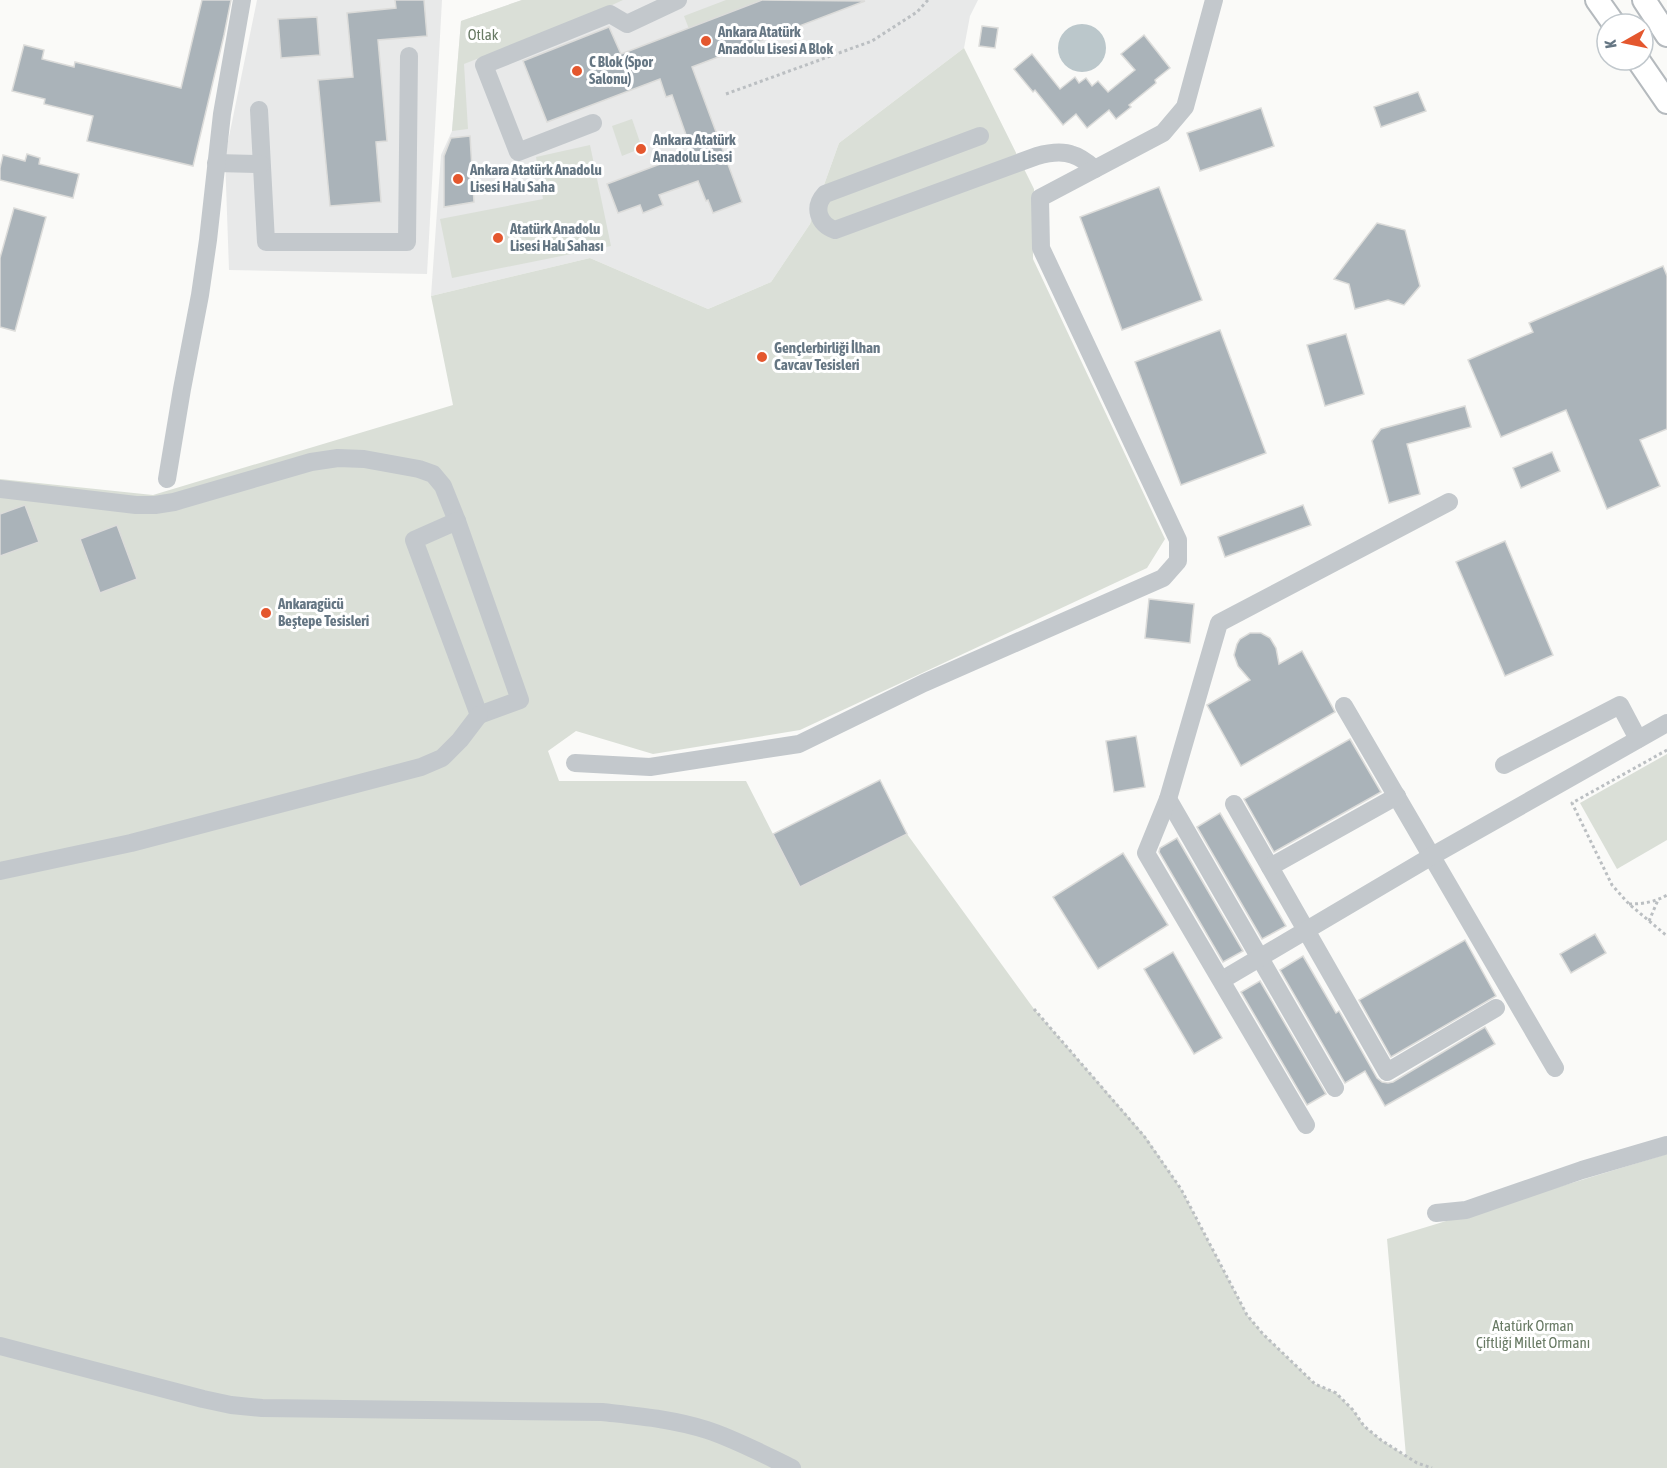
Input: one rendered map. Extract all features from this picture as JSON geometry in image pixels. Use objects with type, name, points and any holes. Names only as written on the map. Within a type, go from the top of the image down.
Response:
[{"type":"main road","points":[[1644,0],[1667,35]]},
{"type":"main road","points":[[1646,72],[1667,102]]},
{"type":"street","points":[[167,479],[200,295],[222,114],[242,0]]},
{"type":"street","points":[[593,123],[518,152],[484,65],[610,14],[627,24],[678,0]]},
{"type":"street","points":[[575,763],[650,767],[800,744],[924,683],[1163,578],[1178,561],[1178,540],[1041,248],[1040,198],[1163,133],[1185,107],[1214,0]]},
{"type":"street","points":[[259,110],[266,242],[406,242],[409,56]]},
{"type":"street","points":[[980,136],[825,194],[821,198],[818,210],[822,221],[835,230],[1046,154],[1073,154],[1095,169]]},
{"type":"street","points":[[216,163],[261,164]]},
{"type":"street","points":[[0,489],[136,505],[155,505],[174,502],[311,462],[338,458],[364,459],[433,474],[443,486],[457,521],[520,700],[479,715],[460,740],[442,758],[421,767],[131,843],[0,872]]},
{"type":"street","points":[[1306,1125],[1146,853],[1168,799],[1219,623],[1449,502]]},
{"type":"street","points":[[457,521],[414,540],[479,715]]},
{"type":"street","points":[[1504,765],[1620,705],[1638,739]]},
{"type":"street","points":[[1344,706],[1555,1068]]},
{"type":"street","points":[[1222,980],[1432,856],[1667,723]]},
{"type":"street","points":[[1270,867],[1397,796]]},
{"type":"street","points":[[1168,799],[1335,1088]]},
{"type":"street","points":[[1234,804],[1387,1072],[1496,1008]]},
{"type":"street","points":[[1436,1213],[1466,1210],[1582,1170],[1667,1145]]},
{"type":"street","points":[[0,1346],[203,1400],[231,1405],[262,1408],[602,1412],[656,1418],[708,1430],[792,1468]]},
{"type":"path","points":[[726,94],[872,41],[917,12],[928,0]]},
{"type":"path","points":[[1667,750],[1572,802],[1612,885],[1629,904],[1667,936]]},
{"type":"path","points":[[1629,904],[1658,900],[1667,895]]},
{"type":"path","points":[[1649,921],[1658,900]]},
{"type":"path","points":[[1034,1009],[1144,1136],[1181,1189],[1246,1315],[1315,1384],[1336,1393],[1353,1410],[1364,1426],[1381,1440],[1417,1463],[1432,1468]]},
{"type":"shaded area","points":[[257,0],[442,0],[427,274],[229,270],[225,156]]},
{"type":"shaded area","name":"Ankara Atatürk Anadolu Lisesi","points":[[522,0],[978,0],[970,16],[964,48],[839,143],[810,224],[771,282],[708,309],[590,258],[431,296],[441,155],[452,131],[461,21]]},
{"type":"shaded area","points":[[1082,24],[1099,31],[1106,48],[1099,65],[1082,72],[1065,65],[1058,48],[1065,31]]},
{"type":"green space","name":"Otlak","points":[[522,0],[623,0],[464,64],[468,129],[452,131],[461,21]]},
{"type":"green space","points":[[726,0],[762,0],[689,29],[684,16]]},
{"type":"green space","name":"Atatürk Orman Çiftliği Millet Ormanı","points":[[964,48],[1034,189],[1033,259],[1165,539],[1147,568],[800,730],[653,754],[576,731],[548,751],[559,781],[746,781],[800,887],[907,834],[1034,1009],[1145,1136],[1181,1189],[1247,1315],[1263,1334],[1315,1384],[1336,1393],[1353,1410],[1364,1426],[1406,1456],[1387,1239],[1667,1154],[1667,1468],[0,1468],[0,479],[153,495],[453,405],[431,296],[590,258],[708,309],[771,282],[810,224],[839,143]]},
{"type":"green space","points":[[632,119],[642,148],[622,156],[612,126]]},
{"type":"green space","points":[[590,145],[611,246],[452,278],[440,219],[543,199],[536,157]]},
{"type":"green space","points":[[1667,754],[1667,840],[1617,869],[1580,803]]},
{"type":"building","points":[[202,0],[231,0],[193,166],[87,141],[93,116],[44,104],[45,99],[12,91],[24,45],[44,50],[42,59],[74,67],[75,62],[181,88]]},
{"type":"building","points":[[395,0],[424,0],[427,36],[378,40],[387,141],[376,142],[381,202],[330,206],[318,80],[353,77],[347,13],[396,8]]},
{"type":"building","points":[[762,0],[865,1],[692,67],[742,202],[713,213],[698,181],[659,195],[663,205],[643,213],[640,205],[618,213],[607,184],[692,152],[672,95],[666,97],[660,79],[547,122],[523,61],[609,27],[621,54]]},
{"type":"building","points":[[317,17],[320,55],[281,58],[278,19]]},
{"type":"building","points":[[982,26],[998,28],[995,48],[979,46]]},
{"type":"building","points":[[1144,35],[1170,68],[1116,119],[1109,110],[1087,128],[1076,114],[1063,125],[1035,90],[1033,92],[1014,69],[1032,54],[1060,89],[1075,77],[1079,83],[1086,78],[1092,86],[1098,81],[1108,92],[1135,70],[1121,54]]},
{"type":"building","points":[[1418,92],[1426,111],[1381,127],[1374,107]]},
{"type":"building","points":[[1261,108],[1274,146],[1200,171],[1187,133]]},
{"type":"building","name":"Ankara Atatürk Anadolu Lisesi Halı Saha","points":[[470,136],[474,202],[444,207],[444,156],[451,138]]},
{"type":"building","points":[[27,154],[40,158],[39,164],[79,174],[73,198],[0,180],[3,155],[25,161]]},
{"type":"building","points":[[1159,187],[1202,300],[1122,330],[1080,217]]},
{"type":"building","points":[[14,208],[46,217],[15,331],[0,327],[0,258]]},
{"type":"building","points":[[1377,223],[1405,230],[1420,286],[1404,305],[1388,300],[1355,309],[1349,284],[1334,279]]},
{"type":"building","points":[[1663,266],[1667,276],[1667,429],[1640,440],[1660,486],[1607,509],[1566,410],[1501,437],[1468,360],[1533,332],[1529,323]]},
{"type":"building","points":[[1220,330],[1266,453],[1181,485],[1135,362]]},
{"type":"building","points":[[1346,334],[1364,394],[1325,406],[1307,345]]},
{"type":"building","points":[[1465,406],[1471,427],[1407,444],[1420,494],[1389,503],[1372,441],[1381,429]]},
{"type":"building","points":[[1552,452],[1560,471],[1521,488],[1513,468]]},
{"type":"building","points":[[25,505],[39,542],[0,556],[0,514]]},
{"type":"building","points":[[1303,505],[1311,525],[1225,557],[1218,537]]},
{"type":"building","points":[[117,525],[137,579],[100,593],[80,539]]},
{"type":"building","points":[[1505,541],[1553,655],[1505,676],[1456,562]]},
{"type":"building","points":[[1149,599],[1194,604],[1190,643],[1145,638]]},
{"type":"building","points":[[1250,633],[1261,633],[1270,638],[1276,648],[1279,664],[1302,651],[1335,712],[1241,766],[1207,705],[1250,680],[1238,666],[1234,655],[1240,639]]},
{"type":"building","points":[[1136,736],[1145,787],[1114,792],[1106,741]]},
{"type":"building","points":[[1350,739],[1381,792],[1274,852],[1244,799]]},
{"type":"building","points":[[880,780],[907,834],[800,887],[773,834]]},
{"type":"building","points":[[1220,813],[1286,926],[1262,939],[1197,827]]},
{"type":"building","points":[[1177,838],[1243,951],[1223,962],[1159,852],[1160,848]]},
{"type":"building","points":[[1123,853],[1168,925],[1098,969],[1053,897]]},
{"type":"building","points":[[1595,934],[1606,953],[1571,973],[1560,954]]},
{"type":"building","points":[[1465,940],[1496,996],[1391,1057],[1359,1000]]},
{"type":"building","points":[[1173,952],[1222,1038],[1194,1054],[1144,969]]},
{"type":"building","points":[[1303,956],[1336,1013],[1339,1011],[1377,1078],[1382,1082],[1393,1082],[1485,1027],[1495,1044],[1385,1106],[1365,1071],[1345,1083],[1280,970]]},
{"type":"building","points":[[1260,981],[1326,1094],[1307,1105],[1241,992]]},
{"type":"place","name":"Ankara Atatürk Anadolu Lisesi A Blok","points":[[706,41]]},
{"type":"place","name":"C Blok (Spor Salonu)","points":[[577,71]]},
{"type":"place","name":"Ankara Atatürk Anadolu Lisesi","points":[[641,149]]},
{"type":"place","name":"Ankara Atatürk Anadolu Lisesi Halı Saha","points":[[458,179]]},
{"type":"place","name":"Atatürk Anadolu Lisesi Halı Sahası","points":[[498,238]]},
{"type":"place","name":"Gençlerbirliği İlhan Cavcav Tesisleri","points":[[762,357]]},
{"type":"place","name":"Ankaragücü Beştepe Tesisleri","points":[[266,613]]}]
